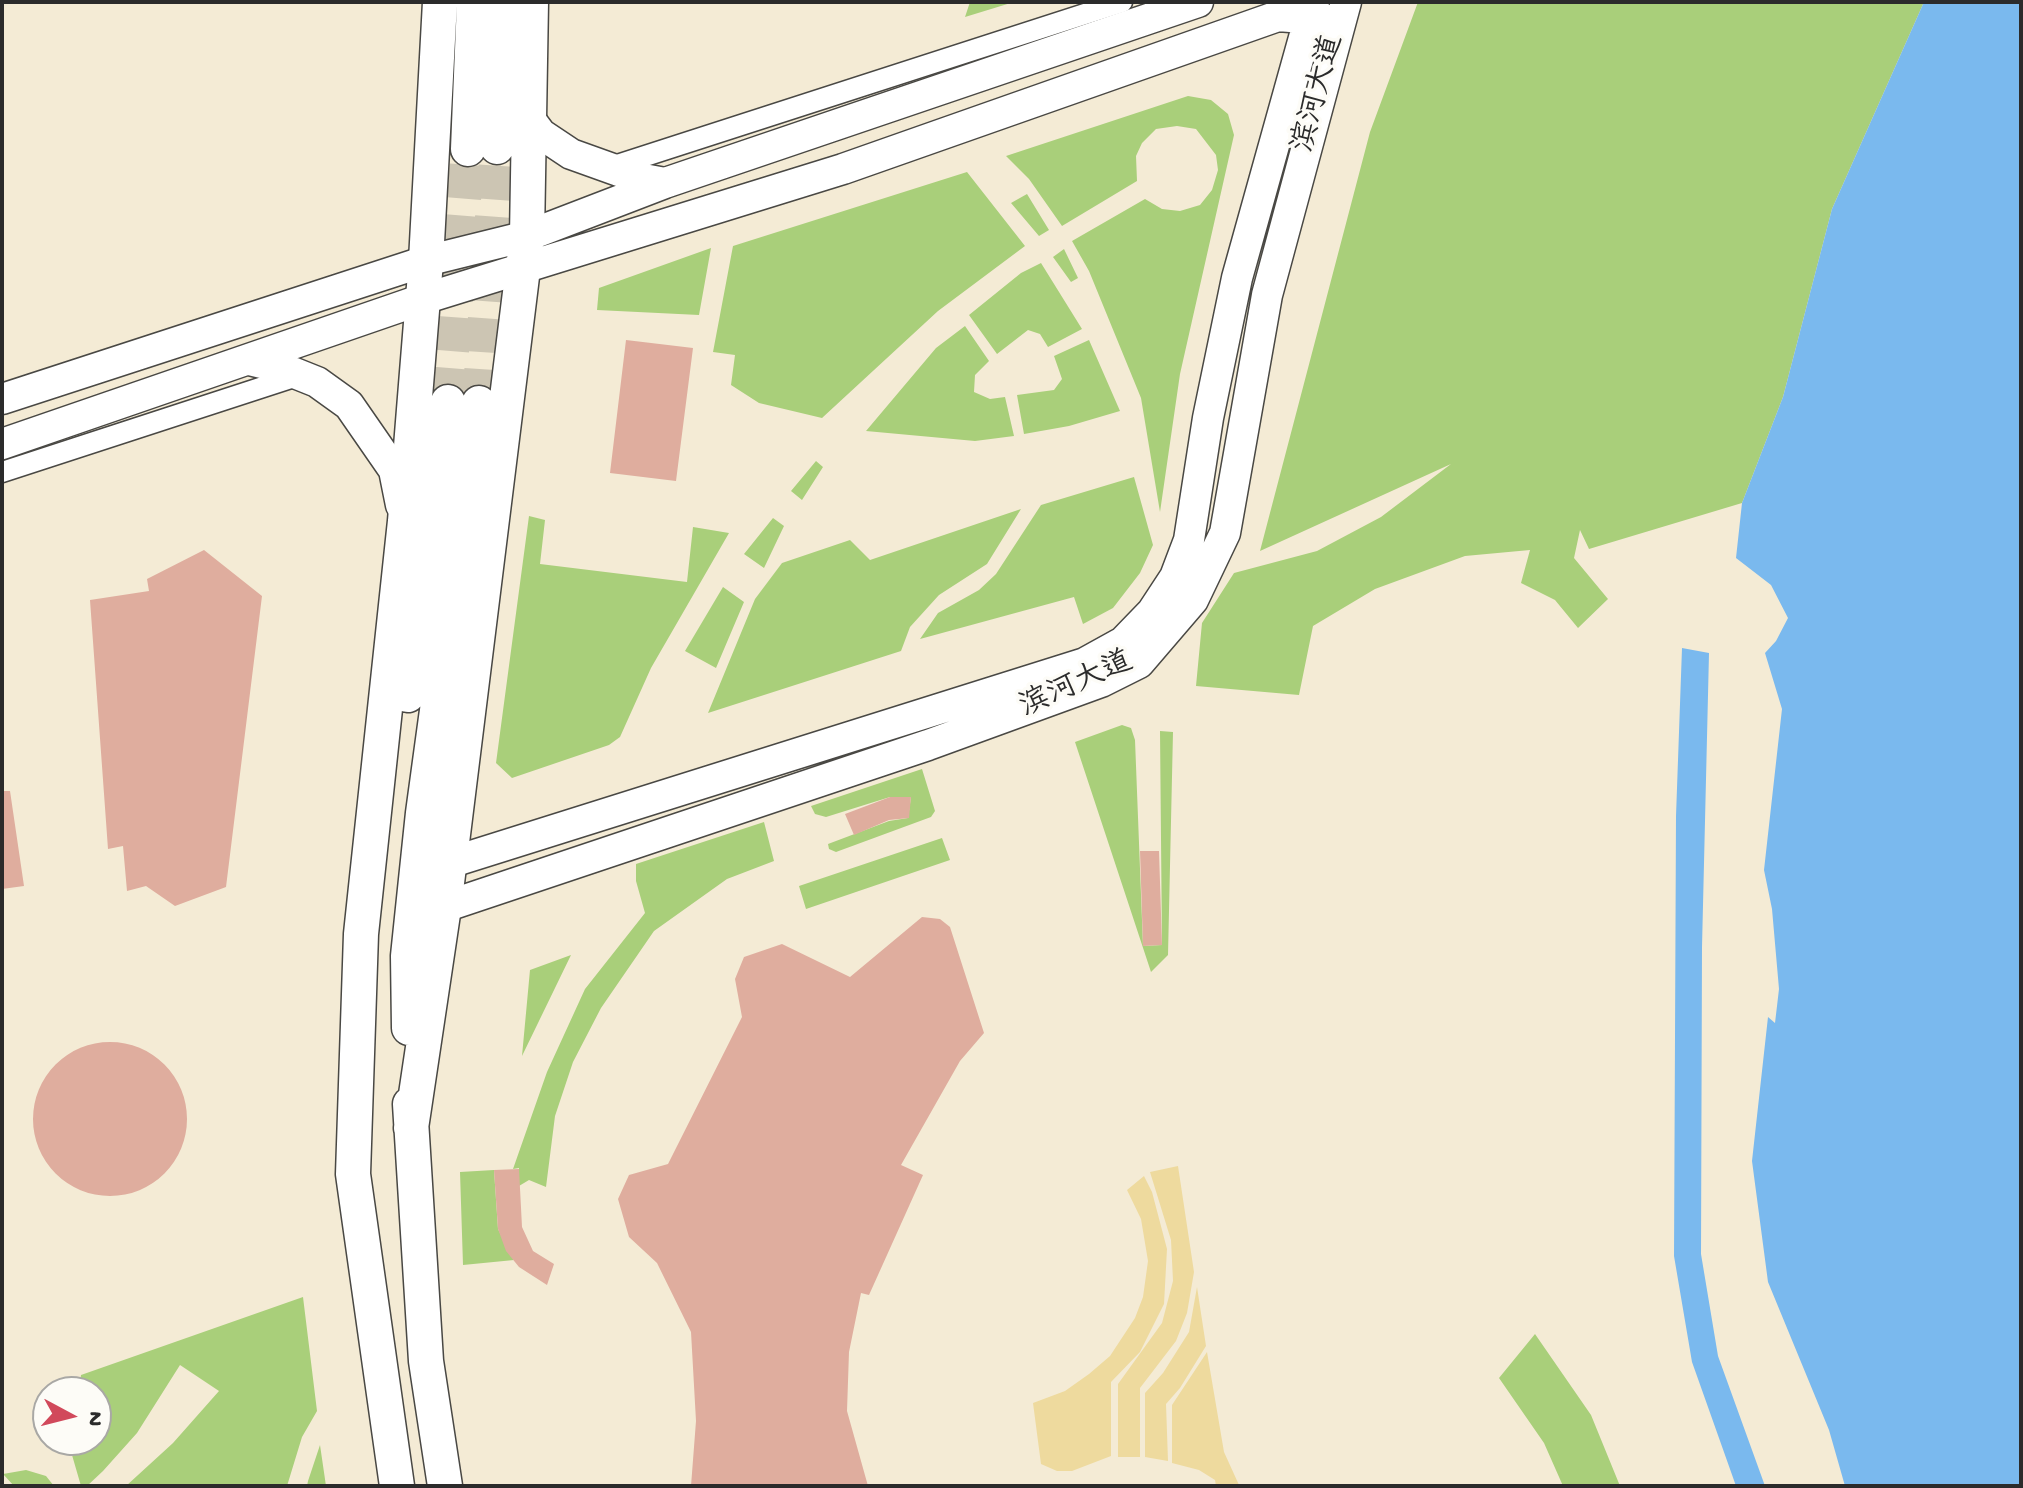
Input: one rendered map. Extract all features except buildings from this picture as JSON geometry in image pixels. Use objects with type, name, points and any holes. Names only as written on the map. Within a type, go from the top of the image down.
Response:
[{"type":"main road","points":[[397,1486],[353,1174],[361,934],[405,521],[420,300],[426,261],[440,2]]},
{"type":"main road","points":[[474,2],[482,148],[502,2]]},
{"type":"main road","points":[[411,1128],[444,907],[525,252],[531,2]]},
{"type":"main road","points":[[383,1381],[374,1178],[389,831],[464,403],[408,956],[411,1128],[426,1361],[445,1486]]},
{"type":"street","points":[[606,168],[1122,2]]},
{"type":"street","points":[[2,444],[420,300],[665,183],[1198,2]]},
{"type":"street","points":[[2,399],[426,261],[525,252],[843,169],[1278,16],[1311,10],[1343,12]]},
{"type":"street","name":"滨河大道","points":[[449,863],[1085,663],[1123,642],[1152,612],[1175,577],[1189,540],[1208,418],[1237,278],[1311,10]]},
{"type":"street","name":"滨河大道","points":[[444,907],[928,745],[1101,682],[1139,663],[1193,600],[1225,533],[1267,295],[1343,12]]},
{"type":"street","points":[[527,91],[529,118],[541,134],[571,154],[606,168],[665,183]]},
{"type":"street","points":[[249,360],[317,382],[349,405],[394,470],[405,521]]},
{"type":"street","points":[[2,472],[300,375]]},
{"type":"green space","points":[[970,2],[1014,2],[965,17]]},
{"type":"green space","points":[[1418,2],[1924,2],[1832,209],[1783,397],[1742,503],[1589,549],[1580,530],[1574,558],[1608,599],[1578,628],[1555,600],[1521,583],[1530,550],[1465,556],[1375,589],[1313,626],[1299,695],[1196,686],[1202,623],[1234,573],[1317,551],[1381,517],[1451,464],[1260,551],[1370,132]]},
{"type":"green space","points":[[1188,96],[1211,100],[1228,114],[1234,135],[1180,374],[1160,512],[1141,398],[1089,271],[1072,241],[1145,199],[1162,209],[1180,211],[1200,205],[1212,190],[1218,170],[1216,155],[1196,129],[1177,126],[1156,129],[1142,143],[1136,156],[1137,181],[1062,226],[1029,179],[1006,156]]},
{"type":"green space","points":[[967,172],[1025,246],[938,311],[822,418],[759,403],[731,385],[735,355],[713,352],[733,246]]},
{"type":"green space","points":[[1027,194],[1049,230],[1039,236],[1011,203]]},
{"type":"green space","points":[[711,248],[699,315],[597,310],[599,288]]},
{"type":"green space","points":[[1064,249],[1078,278],[1071,282],[1053,257]]},
{"type":"green space","points":[[1041,263],[1082,329],[1048,347],[1040,334],[1028,330],[997,354],[969,315],[1021,273]]},
{"type":"green space","points":[[965,326],[989,361],[975,375],[974,392],[990,399],[1005,397],[1014,436],[975,441],[866,431],[936,348]]},
{"type":"green space","points":[[1089,340],[1120,411],[1069,426],[1024,434],[1017,395],[1054,390],[1062,379],[1054,356]]},
{"type":"green space","points":[[816,461],[823,467],[802,500],[791,491]]},
{"type":"green space","points":[[1134,477],[1153,545],[1140,573],[1113,608],[1083,624],[1074,597],[920,639],[938,613],[979,590],[996,574],[1041,505]]},
{"type":"green space","points":[[1021,509],[987,564],[939,595],[910,627],[901,651],[708,713],[755,599],[782,563],[850,540],[870,560]]},
{"type":"green space","points":[[529,516],[545,520],[540,564],[687,582],[693,527],[729,533],[651,668],[620,737],[609,745],[512,778],[496,763]]},
{"type":"green space","points":[[773,518],[784,526],[764,568],[744,554]]},
{"type":"green space","points":[[723,587],[744,602],[716,668],[685,651]]},
{"type":"green space","points":[[1122,725],[1131,728],[1135,740],[1143,946],[1162,945],[1160,731],[1173,732],[1168,955],[1151,972],[1075,742]]},
{"type":"green space","points":[[922,769],[935,811],[931,817],[836,852],[829,849],[828,844],[889,821],[908,818],[911,797],[890,797],[826,817],[815,814],[811,806]]},
{"type":"green space","points":[[764,822],[774,861],[727,879],[654,931],[601,1008],[573,1062],[555,1116],[546,1187],[529,1180],[519,1186],[519,1168],[513,1169],[547,1072],[585,989],[645,913],[636,881],[636,864]]},
{"type":"green space","points":[[942,838],[950,860],[806,909],[799,886]]},
{"type":"green space","points":[[571,955],[522,1056],[530,970]]},
{"type":"green space","points":[[494,1170],[498,1229],[514,1260],[463,1265],[460,1172]]},
{"type":"green space","points":[[303,1297],[317,1411],[302,1437],[287,1486],[126,1486],[173,1443],[219,1391],[180,1365],[137,1433],[103,1471],[87,1486],[81,1486],[72,1456],[112,1456],[112,1376],[81,1375]]},
{"type":"green space","points":[[1535,1334],[1591,1415],[1620,1486],[1563,1486],[1544,1443],[1499,1378]]},
{"type":"green space","points":[[320,1445],[326,1486],[307,1486],[308,1481]]},
{"type":"green space","points":[[26,1470],[46,1476],[54,1486],[14,1486],[3,1474]]},
{"type":"sand","points":[[1178,1166],[1194,1272],[1187,1313],[1176,1341],[1140,1388],[1140,1457],[1118,1457],[1118,1384],[1162,1323],[1173,1281],[1171,1240],[1150,1172]]},
{"type":"sand","points":[[1144,1176],[1152,1192],[1167,1249],[1164,1304],[1140,1352],[1111,1382],[1111,1456],[1072,1471],[1057,1471],[1041,1464],[1033,1403],[1065,1391],[1089,1374],[1110,1356],[1135,1318],[1143,1297],[1148,1261],[1141,1219],[1127,1190]]},
{"type":"sand","points":[[1197,1287],[1206,1346],[1180,1388],[1166,1404],[1168,1461],[1145,1457],[1145,1393],[1163,1373],[1189,1332]]},
{"type":"sand","points":[[1207,1352],[1224,1452],[1239,1485],[1216,1486],[1215,1480],[1199,1470],[1172,1463],[1172,1405]]},
{"type":"water","points":[[1924,2],[2021,2],[2021,1486],[1845,1486],[1829,1430],[1768,1282],[1752,1161],[1768,1017],[1775,1023],[1779,989],[1772,909],[1764,870],[1782,709],[1765,653],[1776,641],[1788,618],[1771,585],[1736,558],[1742,503],[1783,397],[1832,209]]},
{"type":"water","points":[[1682,648],[1709,653],[1702,947],[1701,1254],[1718,1356],[1765,1486],[1736,1486],[1692,1362],[1674,1256],[1676,816]]},
{"type":"tunnel","points":[[479,403],[497,147]]},
{"type":"tunnel","points":[[448,402],[468,149]]}]
